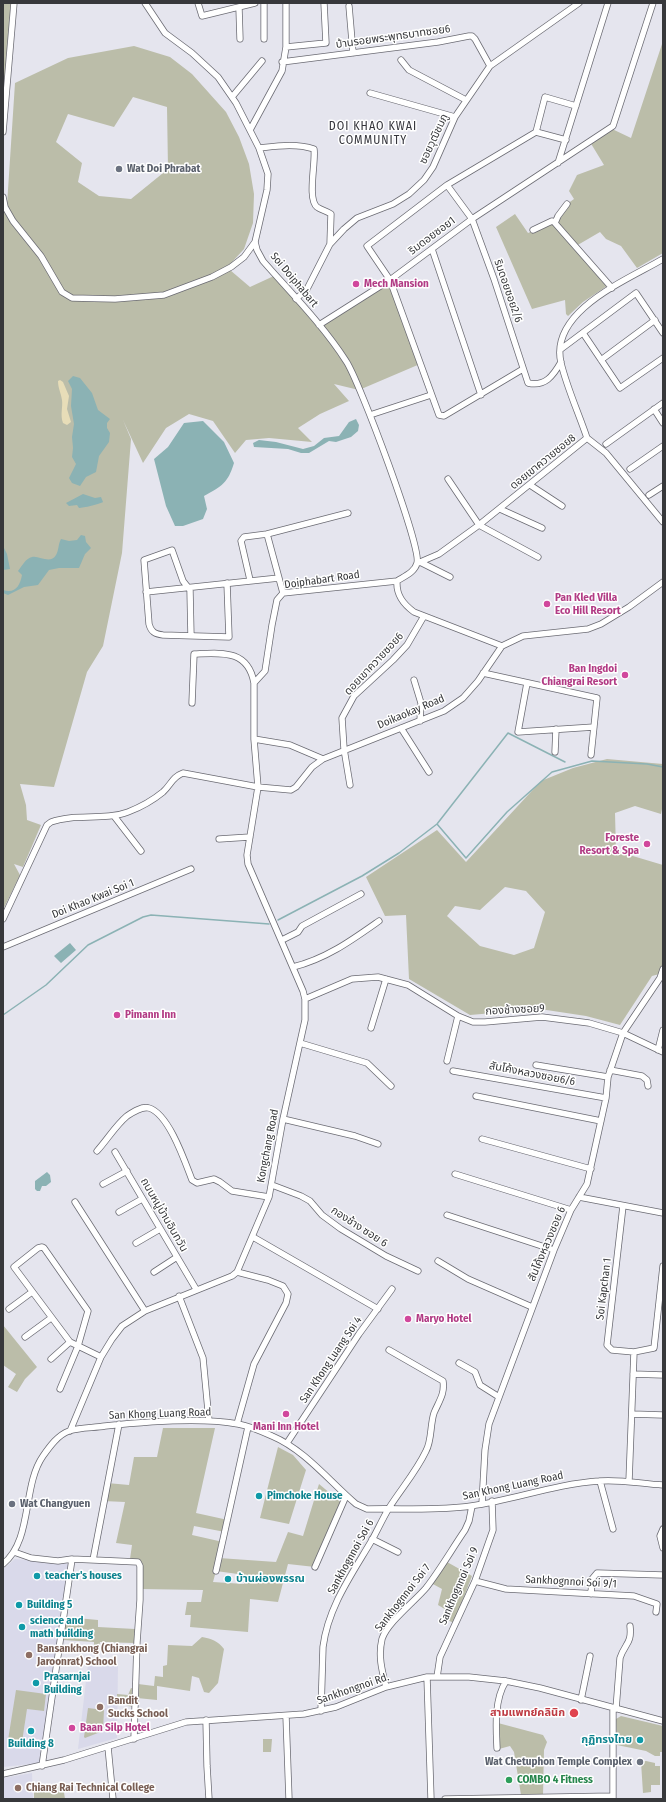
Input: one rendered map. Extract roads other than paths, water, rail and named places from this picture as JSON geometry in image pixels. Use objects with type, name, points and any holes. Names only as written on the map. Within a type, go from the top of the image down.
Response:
[{"type":"street","points":[[3,132],[14,3]]},
{"type":"street","points":[[3,197],[5,207],[13,220],[41,256],[62,292],[72,298],[108,299],[164,295],[212,277],[231,267],[244,257],[255,242],[267,190],[268,174],[259,148],[232,97],[218,78],[192,53],[165,33],[145,3]]},
{"type":"street","points":[[198,3],[202,16],[255,3]]},
{"type":"street","points":[[264,3],[264,39]]},
{"type":"street","points":[[250,130],[259,110],[282,71],[282,62],[286,48],[286,3]]},
{"type":"street","points":[[286,48],[326,43],[324,3]]},
{"type":"street","name":"ซอยวุฒิชมภู","points":[[296,299],[307,289],[330,244],[357,218],[393,204],[409,194],[424,180],[433,168],[454,117],[490,66],[579,3]]},
{"type":"street","points":[[558,163],[608,3]]},
{"type":"street","name":"ริมดอยซอย1","points":[[319,326],[390,280],[472,219],[614,126],[654,3]]},
{"type":"street","points":[[349,6],[353,53]]},
{"type":"street","points":[[239,8],[240,39]]},
{"type":"street","name":"บ้านรอยพระพุทธบาทซอย6","points":[[282,62],[438,42],[472,36],[490,66]]},
{"type":"street","points":[[401,60],[409,70],[466,100]]},
{"type":"street","points":[[232,97],[262,61]]},
{"type":"street","points":[[370,93],[454,117]]},
{"type":"street","points":[[524,369],[444,416],[439,415],[390,280],[368,246],[447,185],[536,132],[545,97],[576,106]]},
{"type":"street","points":[[536,132],[566,140]]},
{"type":"street","points":[[259,148],[291,145],[306,146],[314,149],[314,202],[318,208],[331,214],[330,244]]},
{"type":"street","name":"ริมดอยซอย2/6","points":[[447,185],[472,219],[494,279],[528,383],[536,385],[547,381],[561,362]]},
{"type":"street","points":[[555,223],[558,216],[567,204]]},
{"type":"street","points":[[533,230],[552,221],[555,223],[612,288]]},
{"type":"street","name":"Soi Doiphabart","points":[[255,242],[257,250],[263,261],[336,345],[348,363],[370,415],[402,503],[419,562]]},
{"type":"street","points":[[432,249],[481,394]]},
{"type":"street","points":[[587,438],[561,362],[562,343],[570,322],[585,306],[612,288],[663,259]]},
{"type":"street","points":[[561,349],[636,293],[663,333]]},
{"type":"street","points":[[601,360],[655,320]]},
{"type":"street","points":[[583,333],[620,388],[663,358]]},
{"type":"street","points":[[370,415],[431,395]]},
{"type":"street","points":[[606,444],[663,403]]},
{"type":"street","points":[[654,409],[663,423]]},
{"type":"street","name":"ดอยเขาควายซอย8","points":[[419,562],[439,554],[479,525],[587,438],[606,453],[663,522]]},
{"type":"street","points":[[630,469],[663,446]]},
{"type":"street","points":[[448,479],[479,525],[538,557]]},
{"type":"street","points":[[530,485],[562,506]]},
{"type":"street","points":[[649,495],[663,486]]},
{"type":"street","points":[[500,509],[542,528]]},
{"type":"street","points":[[250,580],[241,541],[242,538],[267,534],[348,513]]},
{"type":"street","points":[[267,534],[283,593]]},
{"type":"street","points":[[191,636],[190,595],[188,587],[183,581],[172,550],[144,560],[149,624],[153,632],[156,634],[191,636],[229,637],[227,583]]},
{"type":"street","points":[[450,577],[419,562],[413,570],[397,581],[397,590],[404,605],[424,616],[502,646],[528,635],[588,629],[601,624],[629,607],[663,582]]},
{"type":"street","points":[[146,592],[279,578]]},
{"type":"street","name":"Doiphabart Road","points":[[254,683],[265,671],[277,600],[283,593],[397,581]]},
{"type":"street","name":"ดอยเขาควายซอย6","points":[[350,785],[344,749],[342,718],[354,696],[407,645],[424,616]]},
{"type":"street","name":"Doikaokay Road","points":[[114,816],[146,804],[164,791],[176,775],[183,773],[258,788],[291,790],[296,787],[312,767],[323,759],[344,749],[444,711],[463,698],[484,673],[502,646]]},
{"type":"street","points":[[192,703],[194,654],[221,654],[240,657],[250,669],[254,683],[254,739],[258,788]]},
{"type":"street","points":[[484,673],[597,698],[591,755]]},
{"type":"street","points":[[414,680],[422,703],[420,721]]},
{"type":"street","points":[[527,682],[518,732],[594,727]]},
{"type":"street","points":[[401,728],[429,772]]},
{"type":"street","points":[[555,752],[556,729]]},
{"type":"street","points":[[254,739],[290,745],[323,759]]},
{"type":"street","name":"Kongchang Road","points":[[237,1272],[269,1197],[283,1119],[305,1020],[305,999],[282,940],[249,870],[247,855],[258,788]]},
{"type":"street","points":[[3,919],[47,825],[55,820],[114,816],[141,851]]},
{"type":"street","points":[[219,839],[250,837]]},
{"type":"street","name":"Doi Khao Kwai Soi 1","points":[[3,947],[191,869]]},
{"type":"street","points":[[282,940],[298,932],[302,926],[361,894]]},
{"type":"street","points":[[293,967],[306,964],[337,950],[379,921]]},
{"type":"street","name":"สันโค้งหลวงซอย 6","points":[[482,1504],[485,1450],[489,1424],[554,1250],[571,1210],[587,1184],[602,1121],[608,1077],[624,1033],[661,979],[663,969]]},
{"type":"street","name":"กองช้างซอย9","points":[[305,999],[352,979],[378,977],[408,985],[458,1016],[473,1022],[542,1017],[589,1023],[624,1033],[660,1051]]},
{"type":"street","points":[[371,1028],[386,979]]},
{"type":"street","points":[[448,1061],[458,1016]]},
{"type":"street","points":[[660,1051],[663,1030]]},
{"type":"street","points":[[300,1043],[367,1063],[391,1086]]},
{"type":"street","points":[[536,1064],[608,1077]]},
{"type":"street","points":[[610,1070],[642,1076],[647,1080],[648,1086]]},
{"type":"street","name":"สันโค้งหลวงซอย6/6","points":[[453,1071],[606,1098]]},
{"type":"street","points":[[476,1096],[602,1121]]},
{"type":"street","points":[[97,1151],[126,1117],[136,1110],[146,1107],[150,1108],[154,1110],[172,1130],[192,1180],[197,1183],[214,1179],[232,1191],[269,1197]]},
{"type":"street","points":[[283,1119],[355,1136],[378,1144]]},
{"type":"street","points":[[482,1139],[591,1169]]},
{"type":"street","name":"ถนนหมู่บ้านอินทวัน","points":[[115,1152],[196,1289]]},
{"type":"street","points":[[103,1184],[126,1172]]},
{"type":"street","points":[[455,1174],[571,1210]]},
{"type":"street","name":"กองช้าง ซอย 6","points":[[272,1185],[310,1201],[322,1215],[341,1229],[386,1256],[418,1271]]},
{"type":"street","points":[[579,1197],[663,1213]]},
{"type":"street","points":[[119,1212],[142,1199]]},
{"type":"street","points":[[75,1202],[145,1311]]},
{"type":"street","name":"Soi Kapchan 1","points":[[623,1206],[607,1345],[612,1350],[634,1352]]},
{"type":"street","points":[[447,1215],[554,1250]]},
{"type":"street","points":[[136,1243],[160,1229]]},
{"type":"street","points":[[253,1237],[378,1309]]},
{"type":"street","points":[[60,1389],[78,1346],[88,1311],[42,1247],[14,1267],[70,1342],[78,1346],[101,1357]]},
{"type":"street","points":[[154,1272],[177,1257]]},
{"type":"street","points":[[438,1261],[468,1279],[532,1307]]},
{"type":"street","points":[[629,1481],[634,1352],[654,1348],[663,1266]]},
{"type":"street","points":[[70,1431],[101,1357],[122,1326],[145,1311],[196,1289],[232,1276],[237,1272],[268,1280],[283,1286],[288,1294],[286,1303],[254,1364],[237,1424]]},
{"type":"street","name":"San Khong Luang Soi 4","points":[[287,1443],[359,1334],[392,1289]]},
{"type":"street","points":[[9,1309],[32,1292]]},
{"type":"street","points":[[179,1296],[203,1358],[209,1421]]},
{"type":"street","points":[[25,1337],[51,1318]]},
{"type":"street","points":[[656,1321],[663,1321]]},
{"type":"street","points":[[52,1359],[70,1342]]},
{"type":"street","name":"Sankhognnoi Soi 6","points":[[321,1711],[323,1647],[327,1626],[350,1574],[389,1508],[411,1477],[427,1450],[434,1414],[444,1391],[443,1381],[389,1350]]},
{"type":"street","points":[[459,1363],[475,1372],[480,1385],[499,1397]]},
{"type":"street","points":[[633,1374],[663,1375]]},
{"type":"street","points":[[632,1414],[663,1415]]},
{"type":"street","name":"San Khong Luang Road","points":[[3,1564],[14,1552],[23,1523],[35,1473],[42,1458],[54,1442],[70,1431],[119,1424],[209,1421],[248,1426],[287,1443],[299,1451],[346,1496],[356,1504],[367,1509],[452,1508],[472,1506],[581,1483],[600,1481],[629,1481],[663,1485]]},
{"type":"street","points":[[93,1560],[103,1501],[119,1424]]},
{"type":"street","points":[[216,1571],[248,1426]]},
{"type":"street","points":[[600,1481],[613,1529]]},
{"type":"street","points":[[315,1567],[346,1496]]},
{"type":"street","name":"Sankhognnoi Soi 9","points":[[437,1677],[440,1657],[475,1581],[493,1530],[492,1502]]},
{"type":"street","name":"Sankhognnoi Soi 7","points":[[386,1687],[380,1662],[382,1637],[397,1617],[425,1588],[465,1530],[469,1521],[472,1506]]},
{"type":"street","points":[[663,1529],[660,1536],[663,1548]]},
{"type":"street","points":[[372,1539],[398,1552]]},
{"type":"street","points":[[14,1552],[31,1558],[58,1561],[72,1559],[138,1562],[140,1566],[140,1600],[134,1739]]},
{"type":"street","points":[[42,1766],[72,1559]]},
{"type":"street","points":[[591,1594],[592,1579],[597,1573],[663,1575]]},
{"type":"street","name":"Sankhognnoi Soi 9/1","points":[[475,1581],[506,1589],[634,1596],[657,1604],[656,1612]]},
{"type":"street","points":[[445,1799],[613,1798],[614,1709],[620,1658],[622,1650],[630,1641],[630,1626]]},
{"type":"street","points":[[581,1700],[590,1656]]},
{"type":"street","points":[[427,1677],[431,1799]]},
{"type":"street","name":"Sankhongnoi Rd.","points":[[3,1774],[42,1766],[134,1739],[170,1726],[206,1720],[286,1716],[321,1711],[336,1707],[386,1687],[427,1677],[469,1677],[506,1681],[540,1688],[663,1721]]},
{"type":"street","points":[[497,1748],[496,1716],[502,1686],[506,1681]]},
{"type":"street","points":[[286,1716],[289,1799]]},
{"type":"street","points":[[206,1720],[206,1766],[209,1799]]},
{"type":"street","points":[[108,1747],[113,1799]]},
{"type":"waterway","points":[[278,920],[362,876],[399,853],[437,824],[508,733],[565,762]]},
{"type":"waterway","points":[[437,824],[466,858],[507,812],[552,772],[592,761],[647,764],[663,767]]},
{"type":"waterway","points":[[3,1015],[46,985],[88,945],[143,917],[151,915],[269,924]]},
{"type":"place","name":"Wat Doi Phrabat","points":[[119,169]]},
{"type":"place","name":"Mech Mansion","points":[[356,284]]},
{"type":"place","name":"Pan Kled Villa Eco Hill Resort","points":[[547,604]]},
{"type":"place","name":"Ban Ingdoi Chiangrai Resort","points":[[625,675]]},
{"type":"place","name":"Foreste Resort & Spa","points":[[647,844]]},
{"type":"place","name":"Pimann Inn","points":[[117,1015]]},
{"type":"place","name":"Maryo Hotel","points":[[408,1319]]},
{"type":"place","name":"Mani Inn Hotel","points":[[286,1414]]},
{"type":"place","name":"Pimchoke House","points":[[259,1496]]},
{"type":"place","name":"Wat Changyuen","points":[[12,1504]]},
{"type":"place","name":"teacher's houses","points":[[37,1576]]},
{"type":"place","name":"บ้านผ่องพรรณ","points":[[228,1579]]},
{"type":"place","name":"Building 5","points":[[19,1605]]},
{"type":"place","name":"science and math building","points":[[22,1627]]},
{"type":"place","name":"Bansankhong (Chiangrai Jaroonrat) School","points":[[29,1655]]},
{"type":"place","name":"Prasarnjai Building","points":[[36,1683]]},
{"type":"place","name":"Bandit Sucks School","points":[[100,1707]]},
{"type":"place","name":"สามแพทย์คลินิก","points":[[574,1713]]},
{"type":"place","name":"Baan Silp Hotel","points":[[72,1728]]},
{"type":"place","name":"Building 8","points":[[31,1731]]},
{"type":"place","name":"กุฏิทรงไทย","points":[[640,1740]]},
{"type":"place","name":"Wat Chetuphon Temple Complex","points":[[640,1762]]},
{"type":"place","name":"COMBO 4 Fitness","points":[[509,1780]]},
{"type":"place","name":"Chiang Rai Technical College","points":[[18,1788]]},
{"type":"district","name":"DOI KHAO KWAI COMMUNITY","points":[[373,134]]}]
